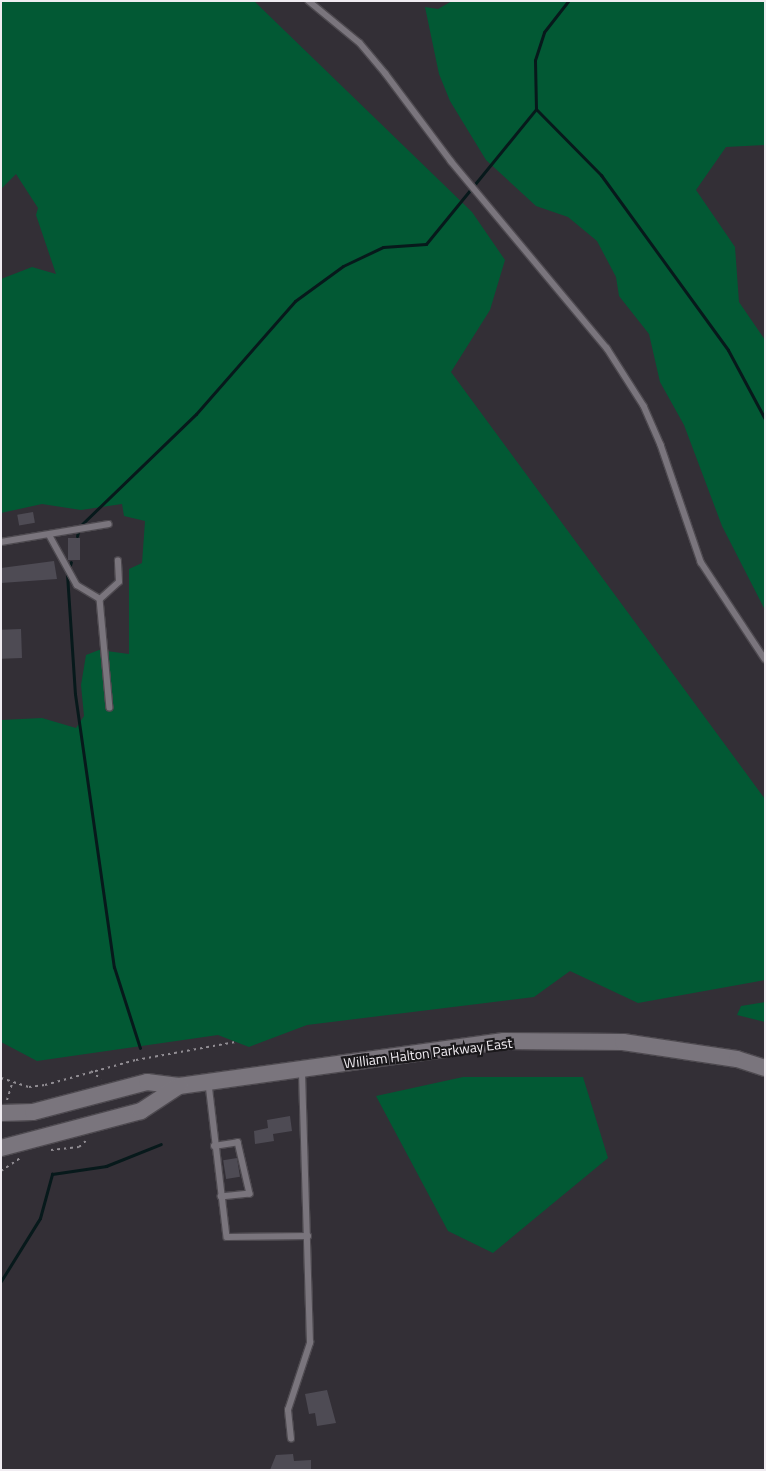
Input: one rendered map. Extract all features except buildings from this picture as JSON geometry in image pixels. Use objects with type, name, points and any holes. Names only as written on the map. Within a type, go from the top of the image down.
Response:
[{"type":"main road","name":"William Halton Parkway East","points":[[4,1110],[32,1112],[147,1082],[179,1086],[504,1042],[623,1042],[737,1059],[765,1068]]},
{"type":"main road","name":"William Halton Parkway East","points":[[1,1148],[141,1111],[179,1086]]},
{"type":"lane","points":[[309,1],[360,44],[386,74],[451,161],[611,355],[644,406],[661,444],[701,562],[765,659]]},
{"type":"lane","points":[[1,542],[50,536],[108,524]]},
{"type":"lane","points":[[50,536],[77,585],[100,599]]},
{"type":"lane","points":[[100,599],[119,582],[118,561]]},
{"type":"lane","points":[[100,599],[110,708]]},
{"type":"lane","points":[[291,1439],[288,1410],[310,1343],[302,1069]]},
{"type":"lane","points":[[209,1082],[214,1146],[227,1237],[308,1236]]},
{"type":"lane","points":[[214,1146],[238,1142],[250,1194],[221,1197]]},
{"type":"path","points":[[1,1078],[12,1084],[45,1085],[136,1060],[236,1042]]},
{"type":"path","points":[[4,1110],[12,1084]]},
{"type":"path","points":[[44,1151],[79,1147]]},
{"type":"path","points":[[1,1171],[28,1155]]},
{"type":"green space","points":[[1,1],[254,1],[472,212],[505,260],[490,310],[451,372],[765,799],[765,980],[638,1003],[570,971],[534,997],[307,1025],[249,1047],[218,1035],[37,1061],[1,1042],[1,720],[42,718],[76,728],[84,716],[81,685],[86,655],[99,650],[129,654],[129,569],[142,563],[145,521],[124,516],[122,504],[81,510],[42,504],[1,513],[1,279],[32,267],[56,274],[36,215],[38,208],[16,174],[1,189]]},
{"type":"green space","points":[[452,1],[765,1],[765,145],[726,147],[696,190],[735,247],[739,302],[765,340],[765,610],[722,526],[684,425],[660,382],[649,334],[619,296],[616,277],[597,241],[568,217],[536,206],[486,160],[450,101],[439,74],[425,7],[438,9]]},
{"type":"green space","points":[[765,1002],[765,1022],[737,1015],[741,1006]]},
{"type":"green space","points":[[463,1077],[583,1077],[608,1158],[493,1253],[448,1231],[376,1096]]},
{"type":"waterway","points":[[80,526],[196,414],[295,301],[343,266],[383,247],[426,244],[536,109],[535,60],[544,32],[568,1]]},
{"type":"waterway","points":[[536,109],[601,175],[728,350],[765,419]]},
{"type":"waterway","points":[[77,536],[78,532]]},
{"type":"waterway","points":[[67,574],[75,694],[114,967],[140,1048]]},
{"type":"waterway","points":[[1,1281],[40,1218],[52,1174],[106,1166],[161,1144]]}]
